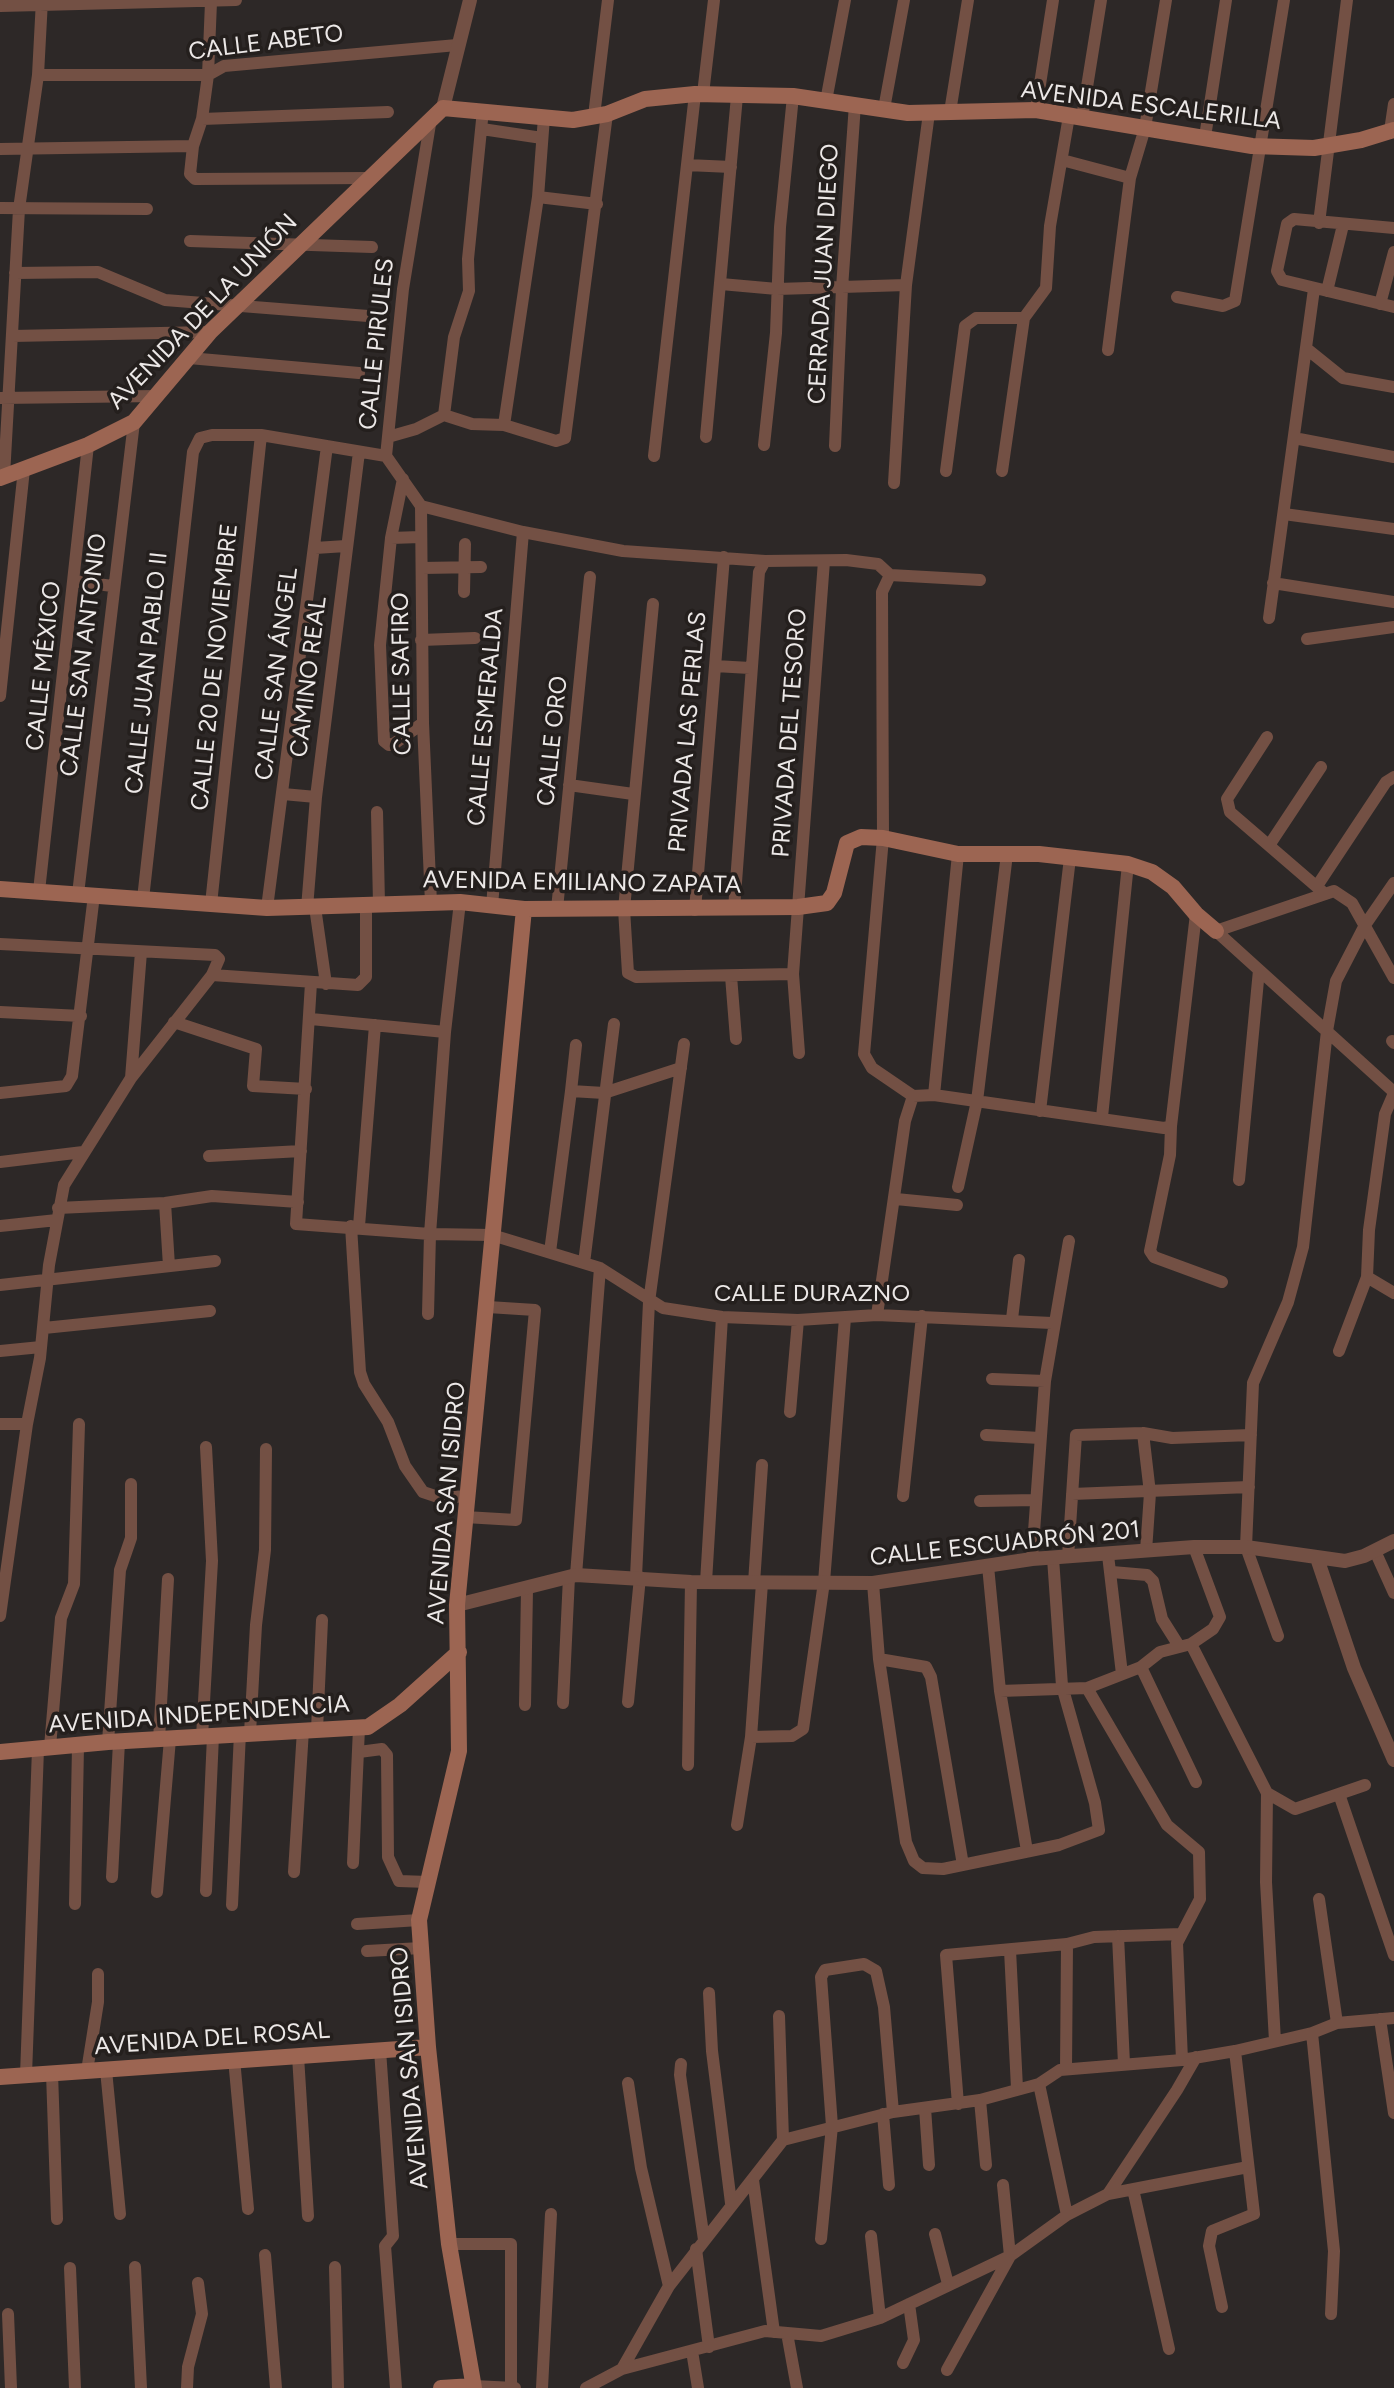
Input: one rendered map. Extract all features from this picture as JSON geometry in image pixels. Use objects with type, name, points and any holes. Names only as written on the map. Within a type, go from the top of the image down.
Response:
[{"type":"main road","name":"AVENIDA ESCALERILLA","points":[[437,113],[483,110],[573,120],[601,115],[645,99],[699,94],[793,96],[929,113],[1036,110],[1262,146],[1327,146],[1392,131]]},
{"type":"main road","name":"AVENIDA DE LA UNIÓN","points":[[2,477],[88,446],[134,422],[210,332],[437,113]]},
{"type":"main road","name":"AVENIDA EMILIANO ZAPATA","points":[[0,889],[267,908],[460,902],[524,909],[695,910],[798,907],[827,903],[834,893],[848,843],[861,837],[883,838],[958,854],[1007,854],[1128,864],[1152,872],[1173,887],[1196,914],[1216,931]]},
{"type":"main road","name":"AVENIDA SAN ISIDRO","points":[[474,2387],[449,2244],[428,2047],[419,1920],[459,1751],[457,1605],[488,1307],[492,1235],[524,909]]},
{"type":"main road","name":"AVENIDA INDEPENDENCIA","points":[[0,1752],[245,1733],[359,1728],[379,1721],[459,1652]]},
{"type":"main road","name":"AVENIDA DEL ROSAL","points":[[0,2077],[428,2047]]},
{"type":"main road","points":[[441,2388],[474,2387]]},
{"type":"street","points":[[0,6],[236,0]]},
{"type":"street","points":[[437,113],[470,0]]},
{"type":"street","points":[[388,437],[416,429],[444,415],[472,424],[504,425],[556,442],[566,434],[597,204],[608,0]]},
{"type":"street","points":[[654,456],[687,165],[714,0]]},
{"type":"street","points":[[827,100],[845,0]]},
{"type":"street","points":[[884,109],[904,0]]},
{"type":"street","points":[[950,112],[968,0]]},
{"type":"street","points":[[1036,110],[1053,0]]},
{"type":"street","points":[[1002,471],[1024,318],[1046,288],[1051,226],[1062,160],[1075,117],[1101,0]]},
{"type":"street","points":[[1108,350],[1130,178],[1145,128],[1166,0]]},
{"type":"street","points":[[1205,137],[1226,0]]},
{"type":"street","points":[[1177,297],[1223,306],[1235,301],[1284,0]]},
{"type":"street","points":[[1319,223],[1347,0]]},
{"type":"street","points":[[211,2],[208,75],[190,174],[195,179],[369,178]]},
{"type":"street","points":[[2,477],[4,398],[12,337],[7,292],[15,273],[19,209],[38,75],[42,3]]},
{"type":"street","name":"CALLE ABETO","points":[[38,75],[208,75],[224,66],[457,45]]},
{"type":"street","points":[[706,436],[737,96]]},
{"type":"street","points":[[764,445],[776,333],[777,289],[793,96]]},
{"type":"street","points":[[1392,131],[1394,103]]},
{"type":"street","name":"CERRADA JUAN DIEGO","points":[[835,446],[842,288],[855,104]]},
{"type":"street","points":[[444,415],[454,337],[469,290],[468,259],[483,110]]},
{"type":"street","points":[[202,119],[388,111]]},
{"type":"street","name":"CALLE PIRULES","points":[[193,452],[200,438],[212,435],[261,435],[386,456],[403,289],[437,113]]},
{"type":"street","points":[[894,484],[906,285],[929,113]]},
{"type":"street","points":[[504,425],[538,197],[544,117]]},
{"type":"street","points":[[482,129],[542,138]]},
{"type":"street","points":[[0,149],[193,146]]},
{"type":"street","points":[[1062,160],[1130,178]]},
{"type":"street","points":[[687,165],[731,167]]},
{"type":"street","points":[[538,197],[597,204]]},
{"type":"street","points":[[0,208],[147,209]]},
{"type":"street","points":[[1394,228],[1294,219],[1287,223],[1277,271],[1282,280],[1394,307]]},
{"type":"street","points":[[1269,618],[1307,349],[1321,290],[1343,225]]},
{"type":"street","points":[[190,241],[372,247]]},
{"type":"street","points":[[1380,304],[1394,252]]},
{"type":"street","points":[[0,257],[15,258]]},
{"type":"street","points":[[15,273],[98,272],[165,300],[368,316]]},
{"type":"street","points":[[721,284],[777,289],[906,285]]},
{"type":"street","points":[[946,471],[965,326],[976,318],[1024,318]]},
{"type":"street","points":[[12,337],[210,332]]},
{"type":"street","points":[[1307,349],[1343,378],[1394,387]]},
{"type":"street","points":[[189,358],[359,373]]},
{"type":"street","points":[[4,398],[157,396]]},
{"type":"street","name":"CALLE SAN ANTONIO","points":[[0,1093],[66,1086],[72,1076],[88,949],[85,895],[112,586],[134,422]]},
{"type":"street","name":"CALLE 20 DE NOVIEMBRE","points":[[211,904],[261,435]]},
{"type":"street","points":[[1294,438],[1394,457]]},
{"type":"street","name":"CALLE MÉXICO","points":[[39,891],[88,446]]},
{"type":"street","name":"CALLE SAN ÁNGEL","points":[[267,908],[327,446]]},
{"type":"street","name":"CALLE JUAN PABLO II","points":[[143,900],[193,452]]},
{"type":"street","name":"CAMINO REAL","points":[[326,984],[311,907],[316,797],[359,452]]},
{"type":"street","points":[[386,456],[421,506],[523,531],[623,551],[765,561],[878,564],[890,575],[981,580]]},
{"type":"street","points":[[0,696],[24,469]]},
{"type":"street","points":[[403,479],[391,538],[380,645],[384,741],[389,746],[422,723]]},
{"type":"street","name":"CALLE SAFIRO","points":[[421,506],[422,723],[431,903]]},
{"type":"street","points":[[1284,514],[1394,529]]},
{"type":"street","name":"CALLE ESMERALDA","points":[[492,906],[523,531]]},
{"type":"street","points":[[391,538],[420,537]]},
{"type":"street","points":[[464,593],[465,544]]},
{"type":"street","points":[[315,548],[346,546]]},
{"type":"street","name":"PRIVADA LAS PERLAS","points":[[695,910],[724,557]]},
{"type":"street","points":[[734,909],[756,583],[765,561]]},
{"type":"street","name":"PRIVADA DEL TESORO","points":[[799,1053],[793,974],[824,561]]},
{"type":"street","points":[[422,568],[481,567]]},
{"type":"street","points":[[890,575],[882,592],[883,838],[864,1054],[872,1068],[913,1096],[934,1095],[1164,1128],[1171,1126]]},
{"type":"street","name":"CALLE ORO","points":[[557,909],[590,577]]},
{"type":"street","points":[[75,581],[112,586]]},
{"type":"street","points":[[1273,583],[1394,603]]},
{"type":"street","points":[[653,604],[624,909],[628,973],[636,977],[793,974]]},
{"type":"street","points":[[1307,639],[1394,627]]},
{"type":"street","points":[[421,640],[475,638]]},
{"type":"street","points":[[715,666],[750,668]]},
{"type":"street","points":[[1267,737],[1227,799],[1230,812],[1321,889]]},
{"type":"street","points":[[1270,844],[1321,767]]},
{"type":"street","points":[[1321,889],[1390,779]]},
{"type":"street","points":[[569,785],[633,794]]},
{"type":"street","points":[[283,794],[316,797]]},
{"type":"street","points":[[212,975],[358,985],[366,977],[373,904],[377,812]]},
{"type":"street","points":[[934,1095],[958,854]]},
{"type":"street","points":[[958,1187],[977,1101],[1007,854]]},
{"type":"street","points":[[1040,1111],[1070,858]]},
{"type":"street","points":[[1102,1117],[1128,864]]},
{"type":"street","points":[[1278,1636],[1245,1546],[1253,1383],[1288,1302],[1303,1247],[1326,1031],[1336,981],[1365,925],[1394,883]]},
{"type":"street","points":[[1339,1351],[1367,1277],[1369,1230],[1384,1114],[1394,1092],[1216,931],[1321,889],[1334,891],[1352,903],[1394,978]]},
{"type":"street","points":[[428,1314],[430,1234],[445,1032],[460,902]]},
{"type":"street","points":[[1196,914],[1171,1126],[1170,1155],[1150,1251],[1154,1257],[1222,1282]]},
{"type":"street","points":[[0,944],[215,955],[219,966],[131,1078],[64,1185],[47,1280],[44,1328],[27,1424],[0,1616]]},
{"type":"street","points":[[131,1078],[141,952]]},
{"type":"street","points":[[1238,1180],[1259,970]]},
{"type":"street","points":[[731,976],[736,1039]]},
{"type":"street","points":[[0,1226],[57,1214],[212,1196],[298,1202],[311,983]]},
{"type":"street","points":[[0,1012],[81,1016]]},
{"type":"street","points":[[310,1018],[445,1032]]},
{"type":"street","points":[[174,1022],[256,1049],[253,1086],[306,1089]]},
{"type":"street","points":[[584,1263],[614,1024]]},
{"type":"street","points":[[375,1025],[355,1226],[360,1372],[364,1384],[388,1422],[405,1466],[423,1492],[441,1499],[467,1496]]},
{"type":"street","points":[[628,1702],[638,1577],[649,1302],[684,1044]]},
{"type":"street","points":[[550,1252],[576,1045]]},
{"type":"street","points":[[571,1091],[604,1093],[681,1068]]},
{"type":"street","points":[[877,1315],[896,1199],[905,1121],[913,1096]]},
{"type":"street","points":[[209,1156],[301,1151]]},
{"type":"street","points":[[0,1162],[83,1152]]},
{"type":"street","points":[[896,1199],[957,1205]]},
{"type":"street","name":"CALLE DURAZNO","points":[[298,1202],[296,1224],[355,1226],[430,1234],[492,1235],[600,1268],[649,1302],[663,1308],[722,1317],[798,1320],[877,1315],[1012,1319],[1052,1323]]},
{"type":"street","points":[[165,1203],[169,1266]]},
{"type":"street","points":[[1032,1559],[1045,1381],[1052,1323],[1069,1241]]},
{"type":"street","points":[[1012,1319],[1019,1260]]},
{"type":"street","points":[[0,1285],[215,1261]]},
{"type":"street","points":[[563,1703],[600,1268]]},
{"type":"street","points":[[1367,1277],[1394,1293]]},
{"type":"street","points":[[466,1517],[516,1520],[535,1310],[488,1307]]},
{"type":"street","points":[[44,1328],[210,1311]]},
{"type":"street","points":[[903,1496],[922,1316]]},
{"type":"street","points":[[688,1765],[699,1582],[722,1317]]},
{"type":"street","points":[[751,1737],[792,1736],[803,1729],[824,1582],[845,1318]]},
{"type":"street","points":[[790,1412],[798,1320]]},
{"type":"street","points":[[0,1351],[41,1347]]},
{"type":"street","points":[[992,1379],[1045,1381]]},
{"type":"street","points":[[0,1424],[27,1424]]},
{"type":"street","points":[[26,2075],[44,1748],[61,1618],[74,1584],[79,1424]]},
{"type":"street","points":[[873,1583],[879,1659],[906,1842],[914,1861],[923,1868],[943,1869],[1059,1846],[1099,1830],[1095,1803],[1062,1686],[1061,1557],[1072,1494],[1076,1435],[1143,1433],[1172,1438],[1251,1435]]},
{"type":"street","points":[[1143,1433],[1150,1493],[1146,1551]]},
{"type":"street","points":[[986,1435],[1040,1438]]},
{"type":"street","points":[[206,1447],[212,1561],[206,1891]]},
{"type":"street","points":[[232,1905],[245,1733],[265,1550],[266,1449]]},
{"type":"street","points":[[737,1825],[751,1737],[762,1465]]},
{"type":"street","points":[[112,1877],[113,1742],[120,1570],[131,1538],[131,1484]]},
{"type":"street","points":[[1072,1494],[1249,1487]]},
{"type":"street","points":[[980,1501],[1036,1500]]},
{"type":"street","name":"CALLE ESCUADRÓN 201","points":[[457,1605],[572,1576],[638,1577],[699,1582],[873,1583],[1032,1559],[1194,1547],[1245,1546],[1345,1561],[1394,1541]]},
{"type":"street","points":[[1000,1691],[1062,1686],[1087,1688],[1140,1667],[1160,1652],[1185,1645],[1213,1629],[1220,1617],[1194,1547]]},
{"type":"street","points":[[1375,1551],[1394,1593]]},
{"type":"street","points":[[1108,1555],[1122,1674]]},
{"type":"street","points":[[1317,1558],[1354,1668],[1394,1760]]},
{"type":"street","points":[[988,1566],[1000,1691],[1027,1851]]},
{"type":"street","points":[[1112,1572],[1147,1575],[1153,1581],[1162,1619],[1185,1645],[1267,1793],[1266,1882],[1275,2041]]},
{"type":"street","points":[[157,1892],[168,1579]]},
{"type":"street","points":[[525,1705],[527,1589]]},
{"type":"street","points":[[294,1872],[322,1620]]},
{"type":"street","points":[[879,1659],[926,1667],[931,1677],[963,1865]]},
{"type":"street","points":[[1140,1667],[1196,1782]]},
{"type":"street","points":[[1087,1688],[1167,1825],[1199,1852],[1200,1899],[1177,1943],[1182,2060]]},
{"type":"street","points":[[353,1863],[359,1728]]},
{"type":"street","points":[[75,1904],[78,1746]]},
{"type":"street","points":[[359,1752],[382,1749],[387,1755],[388,1857],[399,1881],[428,1882]]},
{"type":"street","points":[[1267,1793],[1295,1809],[1365,1785]]},
{"type":"street","points":[[1339,1794],[1394,1955]]},
{"type":"street","points":[[1319,1899],[1337,2023]]},
{"type":"street","points":[[357,1924],[419,1920]]},
{"type":"street","points":[[958,2104],[944,1960],[950,1953],[1067,1944],[1094,1937],[1181,1934]]},
{"type":"street","points":[[1118,1936],[1124,2064]]},
{"type":"street","points":[[1066,2069],[1067,1944]]},
{"type":"street","points":[[367,1951],[421,1948]]},
{"type":"street","points":[[1010,1950],[1017,2088]]},
{"type":"street","points":[[821,2238],[832,2126],[822,2003],[821,1977],[825,1970],[864,1964],[876,1971],[884,2007],[889,2185]]},
{"type":"street","points":[[87,2071],[98,2002],[98,1974]]},
{"type":"street","points":[[709,1993],[712,2051],[731,2203]]},
{"type":"street","points":[[779,2016],[783,2140]]},
{"type":"street","points":[[622,2369],[669,2286],[731,2203],[753,2180],[783,2140],[888,2113],[980,2100],[1039,2084],[1066,2069],[1182,2060],[1312,2033],[1337,2023],[1394,2018]]},
{"type":"street","points":[[1380,2019],[1394,2113]]},
{"type":"street","points":[[1312,2033],[1334,2251],[1331,2314]]},
{"type":"street","points":[[380,2050],[393,2236],[385,2246],[396,2388]]},
{"type":"street","points":[[1222,2307],[1209,2246],[1212,2231],[1254,2214],[1235,2051]]},
{"type":"street","points":[[298,2056],[308,2216]]},
{"type":"street","points":[[1108,2194],[1196,2057]]},
{"type":"street","points":[[234,2059],[248,2209]]},
{"type":"street","points":[[681,2064],[709,2347]]},
{"type":"street","points":[[106,2070],[120,2214]]},
{"type":"street","points":[[52,2073],[58,2219]]},
{"type":"street","points":[[628,2083],[640,2168],[669,2286]]},
{"type":"street","points":[[1039,2084],[1068,2216]]},
{"type":"street","points":[[980,2100],[986,2165]]},
{"type":"street","points":[[925,2108],[929,2165]]},
{"type":"street","points":[[586,2388],[622,2369],[765,2331],[821,2336],[880,2318],[1010,2256],[1068,2216],[1108,2194],[1248,2167]]},
{"type":"street","points":[[753,2180],[780,2332],[797,2388]]},
{"type":"street","points":[[947,2370],[1010,2256],[1003,2185]]},
{"type":"street","points":[[1133,2189],[1169,2349]]},
{"type":"street","points":[[542,2388],[551,2214]]},
{"type":"street","points":[[934,2234],[948,2284]]},
{"type":"street","points":[[871,2236],[880,2318]]},
{"type":"street","points":[[449,2244],[511,2244],[513,2388],[474,2387]]},
{"type":"street","points":[[265,2255],[276,2388]]},
{"type":"street","points":[[135,2267],[141,2388]]},
{"type":"street","points":[[335,2267],[338,2388]]},
{"type":"street","points":[[70,2268],[75,2388]]},
{"type":"street","points":[[187,2388],[188,2367],[202,2314],[198,2283]]},
{"type":"street","points":[[903,2362],[914,2340],[909,2304]]},
{"type":"street","points":[[8,2314],[11,2388]]},
{"type":"street","points":[[692,2351],[698,2388]]}]
